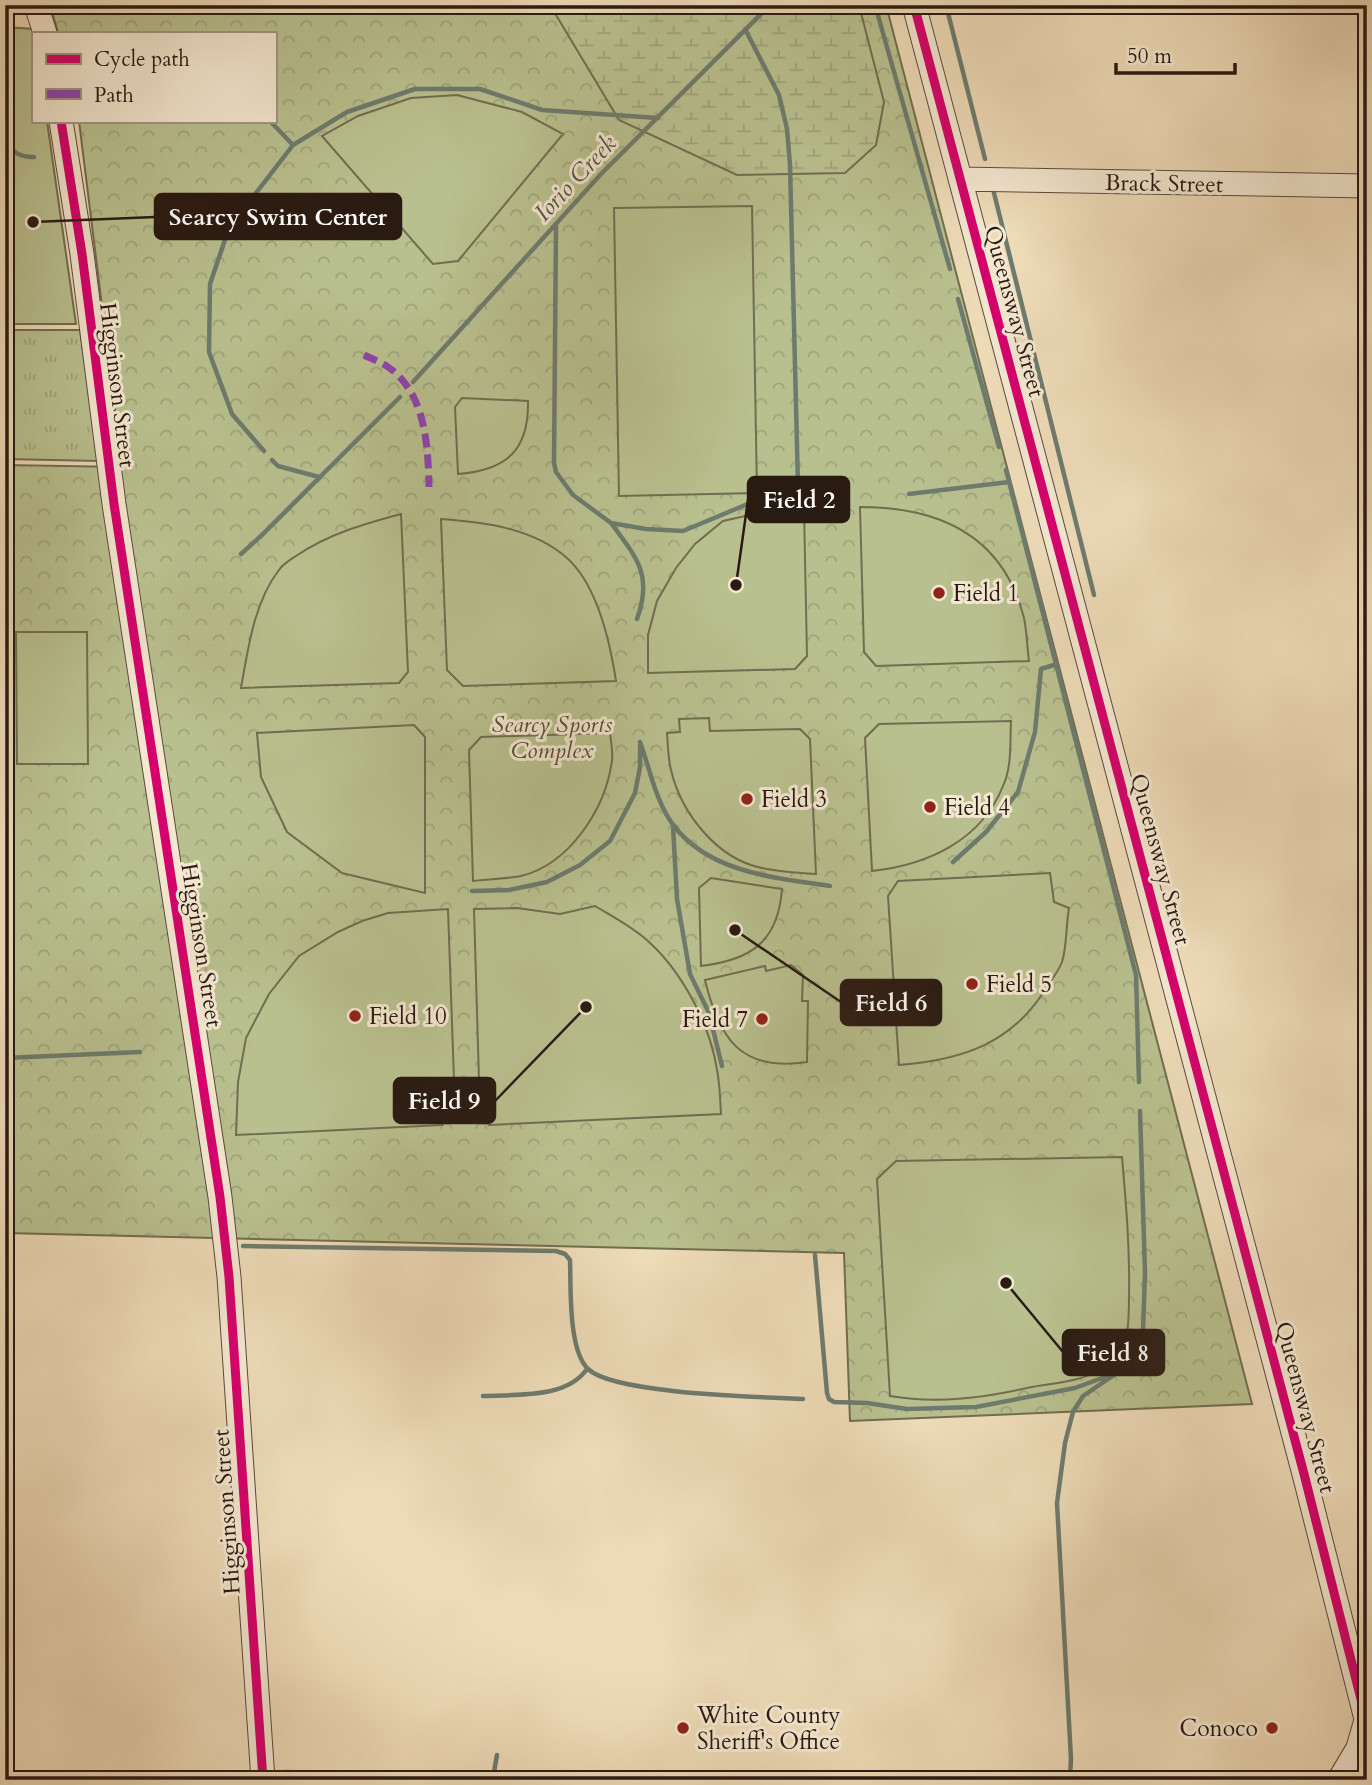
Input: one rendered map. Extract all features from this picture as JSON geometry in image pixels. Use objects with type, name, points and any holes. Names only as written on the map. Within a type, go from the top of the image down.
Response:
[{"type":"street","points":[[36,5],[44,32]]},
{"type":"street","name":"Queensway Street","points":[[914,5],[1304,1474],[1366,1721]]},
{"type":"street","name":"Higginson Street","points":[[61,122],[82,254],[114,503],[219,1192],[229,1277],[264,1780]]},
{"type":"street","name":"Brack Street","points":[[960,179],[1367,186]]},
{"type":"street","points":[[1339,1780],[1358,1748],[1366,1721]]},
{"type":"green space","name":"Searcy Sports Complex","points":[[50,5],[886,5],[1252,1404],[850,1421],[844,1253],[5,1233],[5,465],[122,467],[79,122],[276,122],[276,32],[58,32]]},
{"type":"green space","points":[[550,5],[859,5],[884,102],[876,145],[845,173],[737,175],[619,120]]},
{"type":"green space","points":[[5,27],[34,29],[32,122],[47,122],[76,324],[5,324]]},
{"type":"green space","points":[[457,95],[522,112],[563,134],[458,261],[433,264],[322,136],[358,116],[411,98]]},
{"type":"green space","points":[[752,206],[757,493],[619,496],[614,208]]},
{"type":"green space","points":[[5,330],[80,330],[99,461],[5,459]]},
{"type":"green space","points":[[462,398],[528,401],[524,433],[511,455],[489,468],[458,474],[455,407]]},
{"type":"green space","name":"Field 1","points":[[860,507],[889,508],[941,520],[964,531],[984,546],[1001,566],[1014,589],[1024,618],[1029,661],[876,666],[864,652]]},
{"type":"green space","points":[[804,509],[807,656],[795,669],[648,673],[648,635],[657,601],[676,568],[695,544],[723,521],[763,512]]},
{"type":"green space","points":[[401,514],[408,672],[399,683],[241,688],[258,611],[270,583],[281,568],[308,548],[334,536]]},
{"type":"green space","points":[[441,519],[474,522],[524,533],[554,548],[567,558],[577,569],[594,598],[606,632],[616,681],[463,686],[447,670]]},
{"type":"green space","points":[[16,632],[87,632],[88,764],[17,764]]},
{"type":"green space","name":"Field 3","points":[[709,718],[710,731],[800,729],[810,739],[816,874],[762,868],[746,863],[716,844],[692,818],[671,770],[667,733],[680,732],[679,719]]},
{"type":"green space","name":"Field 4","points":[[1011,721],[1006,779],[981,822],[950,847],[932,856],[893,868],[872,871],[865,738],[879,724]]},
{"type":"green space","points":[[414,725],[425,737],[425,893],[342,873],[287,832],[261,777],[257,733]]},
{"type":"green space","points":[[610,733],[612,760],[602,797],[583,832],[570,847],[539,870],[509,878],[473,881],[469,750],[481,737]]},
{"type":"green space","name":"Field 5","points":[[1050,873],[1054,902],[1069,908],[1066,942],[1061,965],[1034,1005],[1019,1021],[985,1045],[945,1059],[899,1065],[888,896],[898,881]]},
{"type":"green space","points":[[711,878],[782,889],[775,923],[759,945],[734,959],[701,966],[699,888]]},
{"type":"green space","points":[[595,906],[649,942],[684,984],[708,1035],[719,1081],[721,1114],[489,1125],[480,1115],[474,909],[517,908],[560,914]]},
{"type":"green space","name":"Field 10","points":[[448,909],[455,1109],[442,1125],[236,1135],[238,1082],[246,1038],[269,994],[299,956],[362,921],[388,913]]},
{"type":"green space","name":"Field 7","points":[[791,965],[803,975],[802,1001],[808,1001],[807,1062],[765,1062],[736,1047],[726,1035],[705,980],[765,966],[766,971]]},
{"type":"green space","points":[[1122,1157],[1128,1243],[1129,1317],[1126,1338],[1112,1360],[1082,1378],[993,1395],[942,1400],[890,1396],[877,1179],[896,1161]]},
{"type":"waterway","name":"Iorio Creek","points":[[413,382],[601,174],[770,5]]},
{"type":"waterway","points":[[875,5],[950,269]]},
{"type":"waterway","points":[[946,5],[985,159]]},
{"type":"waterway","points":[[746,31],[779,95],[787,129],[798,485]]},
{"type":"waterway","points":[[264,451],[232,414],[209,352],[210,284],[229,228],[293,145],[347,112],[415,89],[480,89],[542,110],[658,118]]},
{"type":"waterway","points":[[271,122],[293,145]]},
{"type":"waterway","points":[[5,144],[18,154],[34,157]]},
{"type":"waterway","points":[[994,193],[1094,595]]},
{"type":"waterway","points":[[556,226],[554,463],[556,472],[573,495],[611,523],[683,531],[767,496]]},
{"type":"waterway","points":[[958,299],[999,447]]},
{"type":"waterway","name":"Iorio Creek","points":[[241,554],[400,397]]},
{"type":"waterway","points":[[272,460],[278,466],[319,477]]},
{"type":"waterway","points":[[1006,470],[1136,975],[1139,1082]]},
{"type":"waterway","points":[[909,494],[1009,482]]},
{"type":"waterway","points":[[611,523],[635,557],[643,579],[642,604],[637,619]]},
{"type":"waterway","points":[[953,862],[986,832],[1018,792],[1035,732],[1041,669],[1057,664]]},
{"type":"waterway","points":[[640,742],[662,807],[674,826],[689,842],[725,864],[745,871],[830,886]]},
{"type":"waterway","points":[[472,891],[509,890],[547,882],[580,865],[610,841],[635,793],[640,767],[640,745]]},
{"type":"waterway","points":[[673,826],[677,899],[690,974],[709,1013],[722,1066]]},
{"type":"waterway","points":[[5,1058],[140,1052]]},
{"type":"waterway","points":[[1065,1780],[1070,1776],[1071,1759],[1057,1503],[1065,1443],[1073,1412],[1083,1396],[1120,1371],[1133,1353],[1143,1330],[1145,1273],[1140,1111]]},
{"type":"waterway","points":[[243,1246],[556,1251],[565,1254],[570,1260],[574,1333],[577,1348],[588,1369],[627,1384],[657,1389],[803,1399]]},
{"type":"waterway","points":[[815,1255],[827,1393],[829,1399],[834,1402],[867,1403],[907,1409],[976,1407],[1075,1388],[1113,1374]]},
{"type":"waterway","points":[[483,1396],[554,1390],[567,1386],[587,1369]]},
{"type":"waterway","points":[[494,1772],[497,1755]]},
{"type":"waterway","points":[[285,1772],[393,1775]]},
{"type":"waterway","points":[[482,1778],[494,1772],[505,1779],[538,1780]]},
{"type":"waterway","points":[[421,1776],[451,1777]]},
{"type":"marked path","points":[[364,355],[388,367],[401,378],[410,391],[426,438],[429,487]]},
{"type":"cycle path","points":[[914,5],[1304,1474],[1367,1723]]},
{"type":"cycle path","points":[[61,122],[82,254],[114,504],[220,1197],[229,1277],[263,1780]]},
{"type":"place","name":"Searcy Swim Center","points":[[33,222]]},
{"type":"place","name":"Field 2","points":[[736,585]]},
{"type":"place","name":"Field 1","points":[[939,593]]},
{"type":"place","name":"Field 3","points":[[747,799]]},
{"type":"place","name":"Field 4","points":[[930,807]]},
{"type":"place","name":"Field 6","points":[[735,930]]},
{"type":"place","name":"Field 5","points":[[972,984]]},
{"type":"place","name":"Field 9","points":[[586,1007]]},
{"type":"place","name":"Field 10","points":[[355,1016]]},
{"type":"place","name":"Field 7","points":[[762,1019]]},
{"type":"place","name":"Field 8","points":[[1006,1283]]},
{"type":"place","name":"White County Sheriff's Office","points":[[683,1728]]},
{"type":"place","name":"Conoco","points":[[1272,1728]]}]
